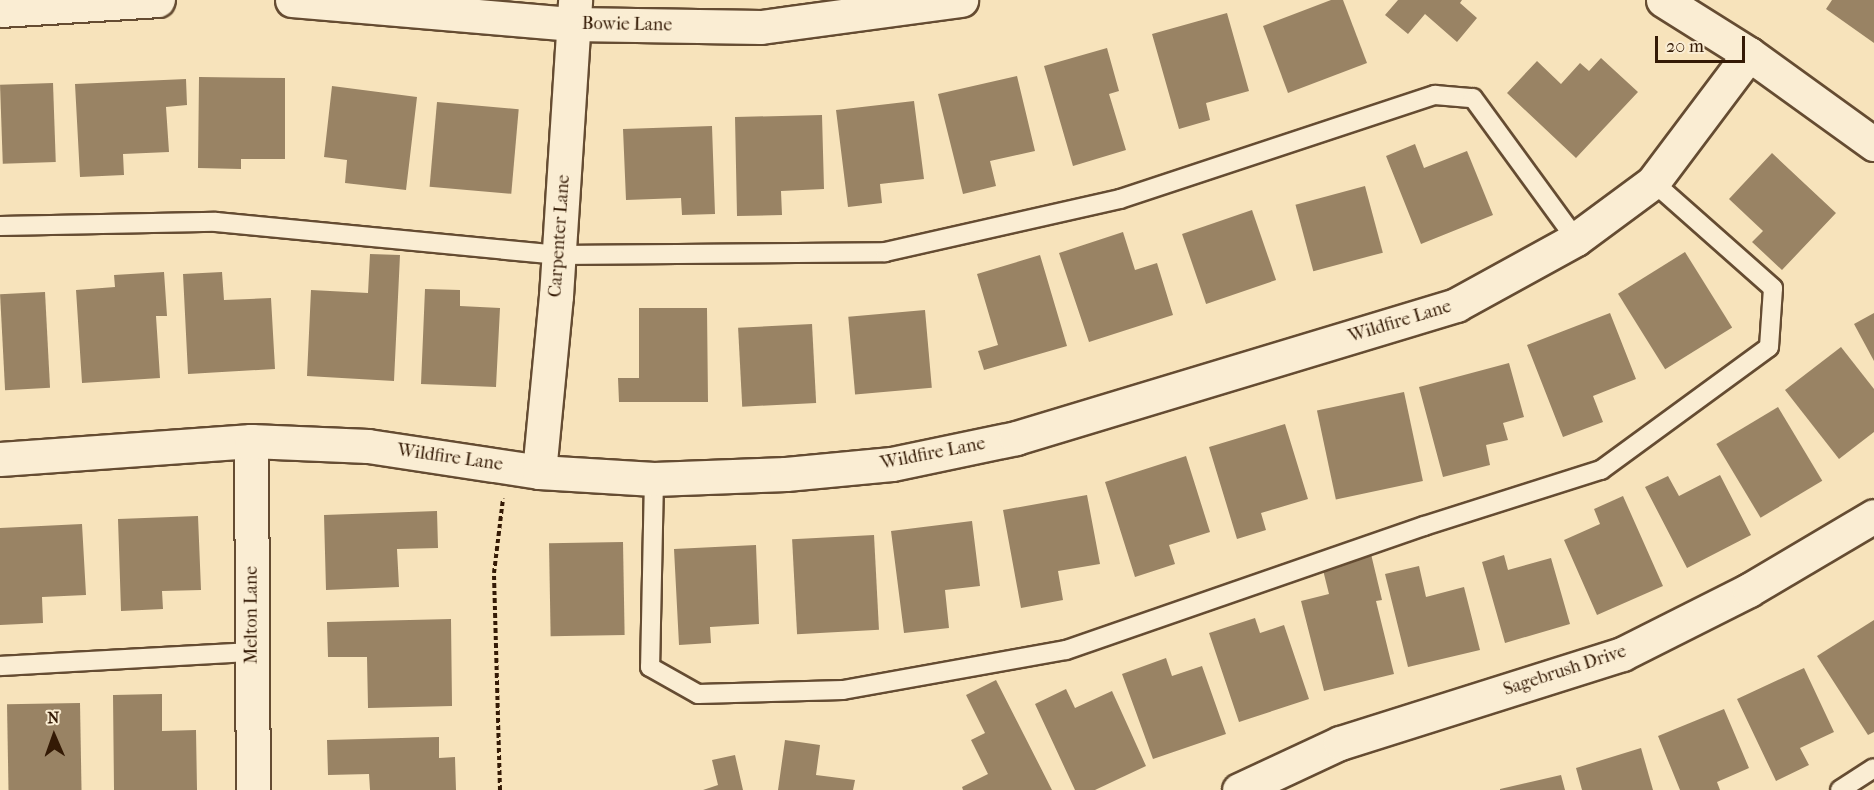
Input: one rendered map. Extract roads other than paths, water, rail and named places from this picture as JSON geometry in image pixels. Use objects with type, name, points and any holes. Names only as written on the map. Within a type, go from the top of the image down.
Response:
[{"type":"street","points":[[0,10],[158,0]]},
{"type":"street","name":"Bowie Lane","points":[[291,0],[574,12],[761,27],[961,0]]},
{"type":"street","points":[[1663,0],[1749,54],[1874,144]]},
{"type":"street","name":"Carpenter Lane","points":[[539,472],[559,255],[574,12]]},
{"type":"street","name":"Wildfire Lane","points":[[0,459],[251,441],[368,446],[507,465],[539,472],[654,479],[786,474],[891,464],[1016,438],[1456,305],[1576,239],[1653,182],[1749,54]]},
{"type":"street","name":"Melton Lane","points":[[251,441],[253,790]]},
{"type":"street","name":"Sagebrush Drive","points":[[1239,790],[1340,743],[1622,654],[1749,590],[1874,516]]},
{"type":"lane","points":[[0,226],[216,222],[559,255],[885,252],[1120,199],[1435,95],[1473,98],[1576,239]]},
{"type":"lane","points":[[654,479],[650,668],[698,693],[843,690],[1066,650],[1424,526],[1601,470],[1769,347],[1773,288],[1653,182]]},
{"type":"lane","points":[[0,666],[253,652]]},
{"type":"lane","points":[[1840,790],[1874,768]]}]
